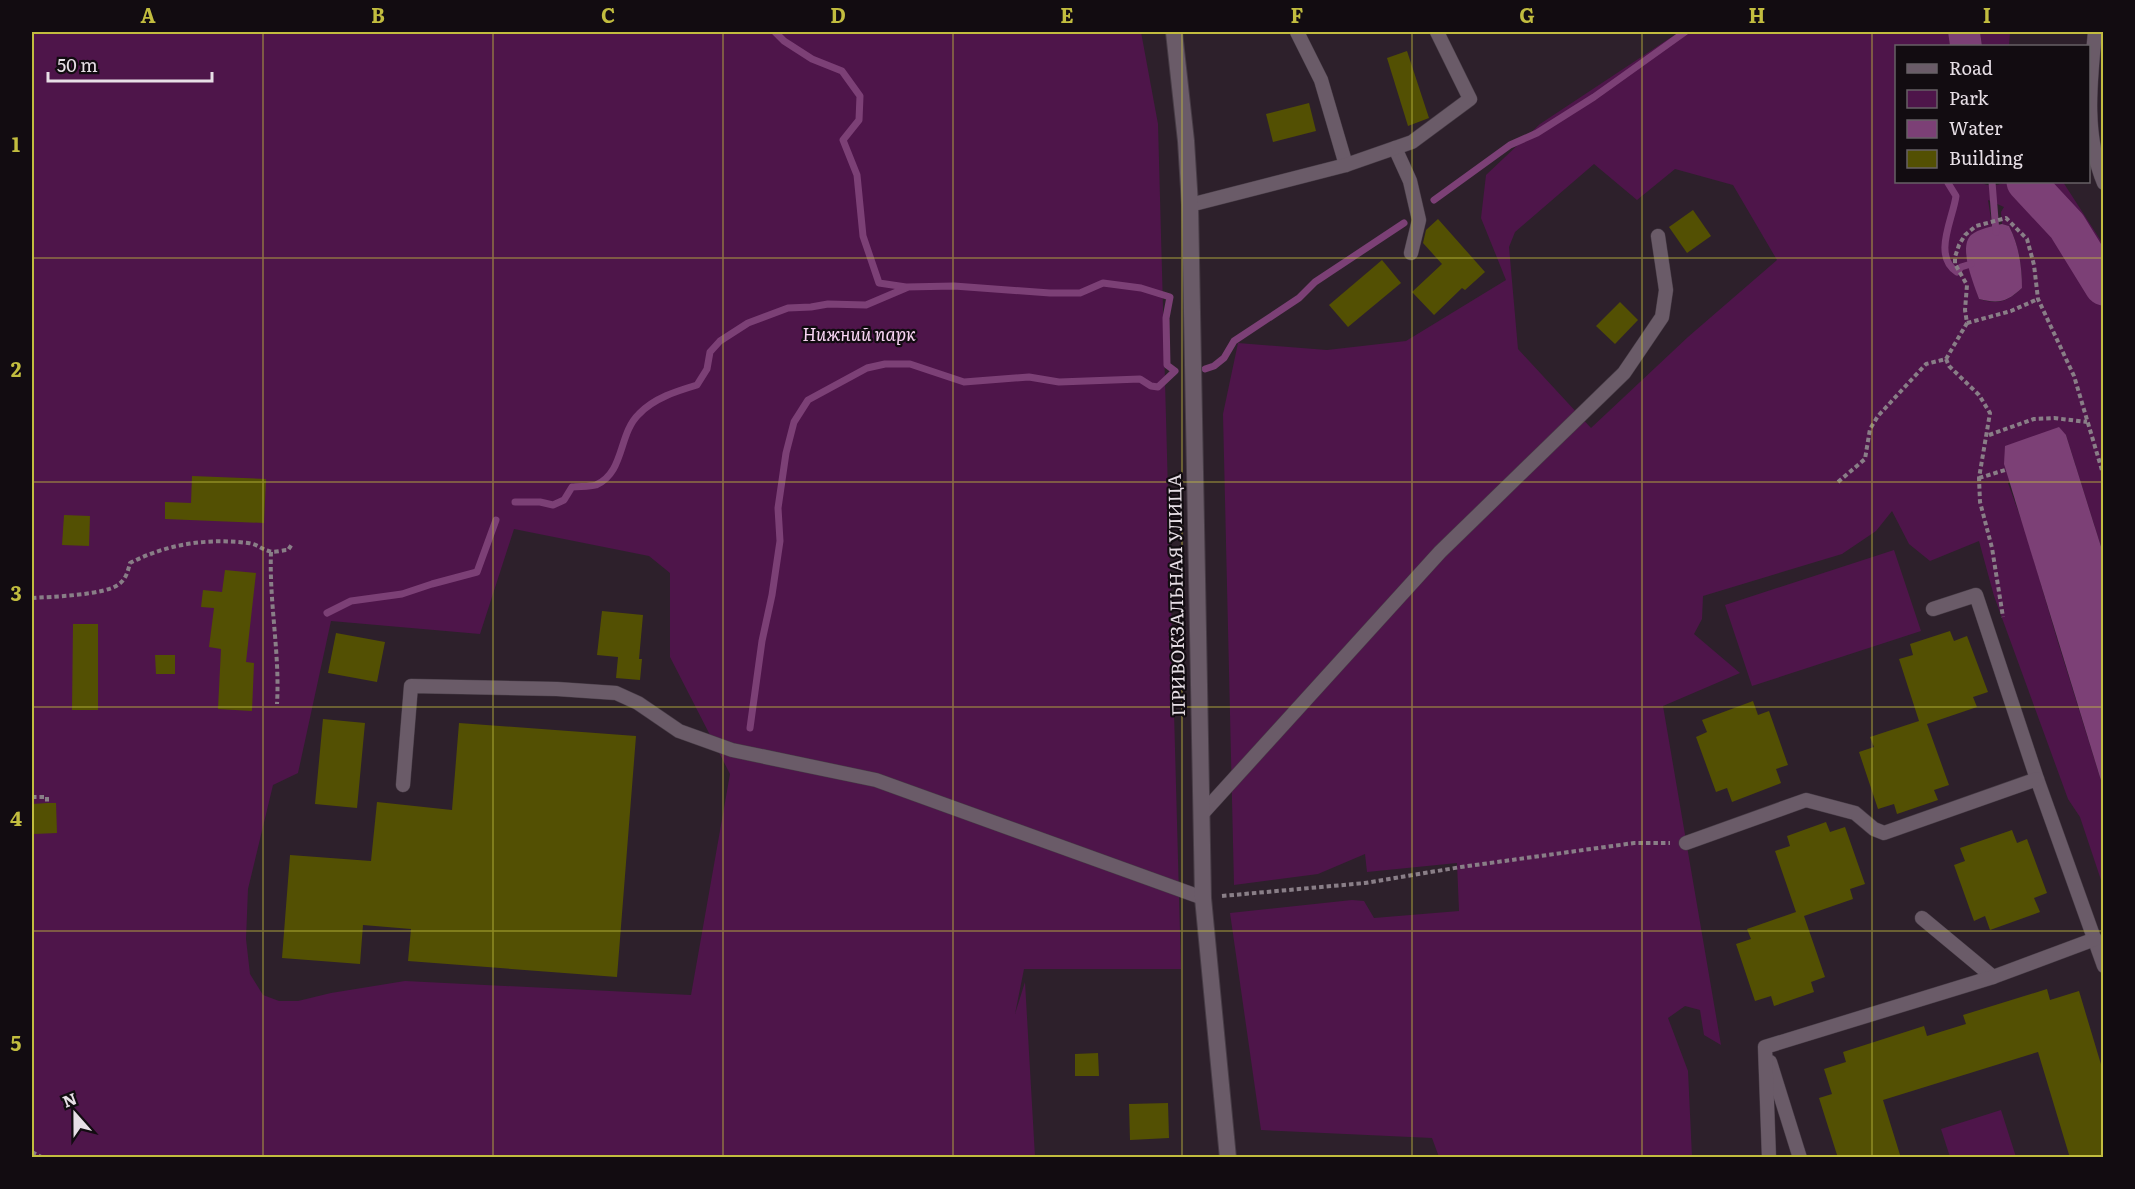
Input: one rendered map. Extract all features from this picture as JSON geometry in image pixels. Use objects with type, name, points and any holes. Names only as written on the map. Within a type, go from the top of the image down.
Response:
[{"type":"street","name":"ПРИВОКЗАЛЬНАЯ УЛИЦА","points":[[1174,32],[1186,141],[1190,205],[1203,898],[1227,1158]]},
{"type":"lane","points":[[1298,32],[1321,80],[1346,165]]},
{"type":"lane","points":[[1190,205],[1346,165],[1412,142],[1470,99],[1437,32]]},
{"type":"lane","points":[[2095,32],[2090,82],[2091,139],[2103,183]]},
{"type":"lane","points":[[1395,148],[1410,181],[1419,220],[1411,253]]},
{"type":"lane","points":[[1201,815],[1440,552],[1624,373],[1662,317],[1666,290],[1658,236]]},
{"type":"lane","points":[[1933,609],[1976,595],[2037,779],[2103,966]]},
{"type":"lane","points":[[403,785],[411,686],[557,689],[616,693],[639,703],[679,730],[732,750],[876,780],[1203,898]]},
{"type":"lane","points":[[1686,843],[1806,800],[1855,813],[1874,829],[1884,833],[2037,779]]},
{"type":"lane","points":[[1922,918],[1994,977]]},
{"type":"lane","points":[[1765,1047],[1994,977],[2095,939]]},
{"type":"lane","points":[[1765,1047],[1769,1158]]},
{"type":"lane","points":[[1765,1047],[1800,1158]]},
{"type":"path","points":[[1838,482],[1865,459],[1870,429],[1878,416],[1926,364],[1946,359],[1967,323],[1965,310],[1967,285],[1955,264],[1954,257],[1965,235],[1976,226],[2006,218],[2027,239],[2034,265],[2038,299],[2074,376],[2103,477]]},
{"type":"path","points":[[1967,323],[2011,311],[2038,299]]},
{"type":"path","points":[[1946,359],[1949,366],[1979,395],[1990,413],[1979,478],[1980,502],[1992,548],[2003,613],[2001,629],[1989,634]]},
{"type":"path","points":[[1988,435],[2034,419],[2054,418],[2087,422]]},
{"type":"path","points":[[1979,478],[2005,470]]},
{"type":"path","points":[[32,598],[105,590],[119,585],[130,563],[162,549],[194,542],[229,540],[257,544],[271,552],[288,550],[292,544]]},
{"type":"path","points":[[271,552],[270,580],[278,678],[276,704]]},
{"type":"path","points":[[32,797],[47,797],[47,803]]},
{"type":"path","points":[[1203,898],[1365,883],[1634,843],[1686,843]]},
{"type":"path","points":[[32,1152],[43,1158]]},
{"type":"green space","name":"Нижний парк","points":[[32,32],[1141,32],[1158,124],[1181,969],[1024,969],[1015,1014],[1025,982],[1035,1157],[32,1157]],"holes":[[[514,529],[649,556],[670,573],[670,657],[730,774],[691,995],[405,981],[331,993],[298,1001],[279,1001],[263,995],[250,974],[246,939],[248,889],[273,785],[298,773],[331,621],[480,634]]]},
{"type":"green space","points":[[1679,32],[1948,32],[1950,45],[1895,45],[1895,183],[1992,185],[2064,183],[2103,244],[2103,553],[2066,435],[2008,483],[2025,530],[2103,787],[2103,886],[2080,817],[2068,799],[1994,596],[1979,541],[1930,561],[1909,544],[1892,511],[1876,531],[1842,554],[1703,596],[1702,619],[1694,634],[1740,673],[1663,706],[1721,1045],[1704,1035],[1700,1010],[1685,1006],[1668,1018],[1688,1071],[1692,1157],[1439,1157],[1432,1138],[1261,1130],[1230,913],[1352,900],[1364,901],[1374,918],[1459,911],[1457,863],[1367,872],[1365,854],[1318,874],[1234,885],[1223,414],[1238,343],[1327,350],[1406,341],[1506,280],[1481,218],[1486,175],[1540,124]],"holes":[[[1594,164],[1637,200],[1675,169],[1733,185],[1777,260],[1688,337],[1591,428],[1518,349],[1509,247],[1515,232]],[[1988,200],[2004,207],[2001,212],[2002,224],[2009,226],[2018,248],[2022,288],[2007,299],[1992,302],[1979,299],[1966,254],[1972,234],[1992,226]]]},
{"type":"green space","points":[[1980,32],[2010,32],[2009,45],[1982,45]]},
{"type":"green space","points":[[1894,550],[1921,631],[1752,686],[1725,605]]},
{"type":"green space","points":[[2001,1110],[2016,1157],[1950,1157],[1941,1129]]},
{"type":"water","points":[[1948,32],[1980,32],[1982,45],[1950,45]]},
{"type":"water","points":[[2002,224],[2009,226],[2018,248],[2022,288],[2002,301],[1979,299],[1966,257],[1967,241],[1978,231]]},
{"type":"water","points":[[2059,427],[2066,435],[2103,553],[2103,787],[2004,464],[2005,446]]},
{"type":"building","points":[[1407,51],[1429,118],[1408,126],[1387,58]]},
{"type":"building","points":[[1309,103],[1316,131],[1273,142],[1266,114]]},
{"type":"building","points":[[1693,210],[1711,236],[1687,253],[1669,227]]},
{"type":"building","points":[[1438,219],[1485,272],[1465,290],[1462,288],[1434,315],[1412,292],[1442,264],[1423,243],[1426,230]]},
{"type":"building","points":[[1382,260],[1401,283],[1348,327],[1329,305]]},
{"type":"building","points":[[1620,302],[1638,320],[1615,344],[1596,326]]},
{"type":"building","points":[[192,476],[266,479],[264,523],[165,519],[165,502],[191,503]]},
{"type":"building","points":[[64,515],[90,516],[89,546],[62,545]]},
{"type":"building","points":[[225,570],[256,573],[246,662],[254,663],[252,711],[218,709],[221,649],[209,647],[214,608],[201,607],[203,590],[222,592]]},
{"type":"building","points":[[602,611],[643,615],[639,659],[642,659],[640,680],[616,678],[618,657],[597,655]]},
{"type":"building","points":[[73,624],[98,624],[98,710],[72,710]]},
{"type":"building","points":[[1950,631],[1954,641],[1967,636],[1988,692],[1973,697],[1977,707],[1927,724],[1949,785],[1934,790],[1938,800],[1897,814],[1894,804],[1878,809],[1859,752],[1874,747],[1870,737],[1919,721],[1899,659],[1913,655],[1910,644]]},
{"type":"building","points":[[336,633],[385,642],[377,682],[328,673]]},
{"type":"building","points":[[155,655],[175,655],[175,674],[156,674]]},
{"type":"building","points":[[1753,701],[1758,715],[1769,711],[1788,765],[1776,769],[1781,783],[1732,802],[1727,788],[1716,792],[1696,737],[1707,732],[1702,720]]},
{"type":"building","points":[[323,719],[365,723],[357,808],[315,804]]},
{"type":"building","points":[[459,723],[636,736],[617,977],[408,961],[411,929],[363,925],[360,964],[282,958],[290,855],[371,861],[377,802],[452,810]]},
{"type":"building","points":[[56,803],[57,833],[34,834],[32,804]]},
{"type":"building","points":[[1826,822],[1830,832],[1845,827],[1865,884],[1850,889],[1853,899],[1804,916],[1825,977],[1811,982],[1814,992],[1774,1006],[1771,996],[1755,1001],[1736,944],[1751,939],[1747,929],[1796,912],[1775,851],[1790,846],[1787,836]]},
{"type":"building","points":[[2012,830],[2017,843],[2027,839],[2047,893],[2034,898],[2040,912],[1990,930],[1985,916],[1974,921],[1954,865],[1965,861],[1960,848]]},
{"type":"building","points":[[2047,989],[2050,1000],[2079,991],[2103,1071],[2103,1158],[2070,1158],[2038,1052],[1883,1100],[1901,1158],[1838,1158],[1819,1098],[1832,1094],[1824,1069],[1846,1062],[1843,1052],[1924,1026],[1927,1036],[1966,1024],[1963,1015]]},
{"type":"building","points":[[1098,1053],[1099,1076],[1075,1076],[1075,1054]]},
{"type":"building","points":[[1168,1103],[1169,1138],[1130,1140],[1129,1104]]},
{"type":"waterway","points":[[750,728],[762,641],[780,541],[778,508],[786,453],[794,422],[808,400],[867,368],[885,364],[910,364],[964,382],[1029,377],[1059,382],[1140,379],[1151,386],[1158,387],[1175,371],[1167,365],[1166,318],[1170,297],[1141,288],[1103,283],[1080,293],[1050,293],[954,286],[906,287],[879,283],[863,236],[857,175],[843,140],[859,120],[860,96],[842,71],[812,59],[784,41],[775,32]]},
{"type":"waterway","points":[[1434,200],[1510,145],[1537,133],[1594,97],[1685,32]]},
{"type":"waterway","points":[[1948,183],[1956,196],[1946,237],[1946,257],[1957,272],[1961,267],[1971,264]]},
{"type":"waterway","points":[[1992,183],[1996,232]]},
{"type":"waterway","points":[[2027,183],[2067,226],[2104,286]]},
{"type":"waterway","points":[[1205,369],[1214,366],[1224,358],[1234,341],[1299,298],[1315,282],[1404,223]]},
{"type":"waterway","points":[[515,502],[540,502],[553,505],[564,500],[572,487],[596,485],[605,479],[617,462],[632,422],[639,414],[659,399],[697,385],[707,369],[710,352],[720,341],[748,323],[788,308],[828,304],[866,305],[906,288]]},
{"type":"waterway","points":[[327,613],[351,601],[402,594],[477,572],[496,520]]}]
